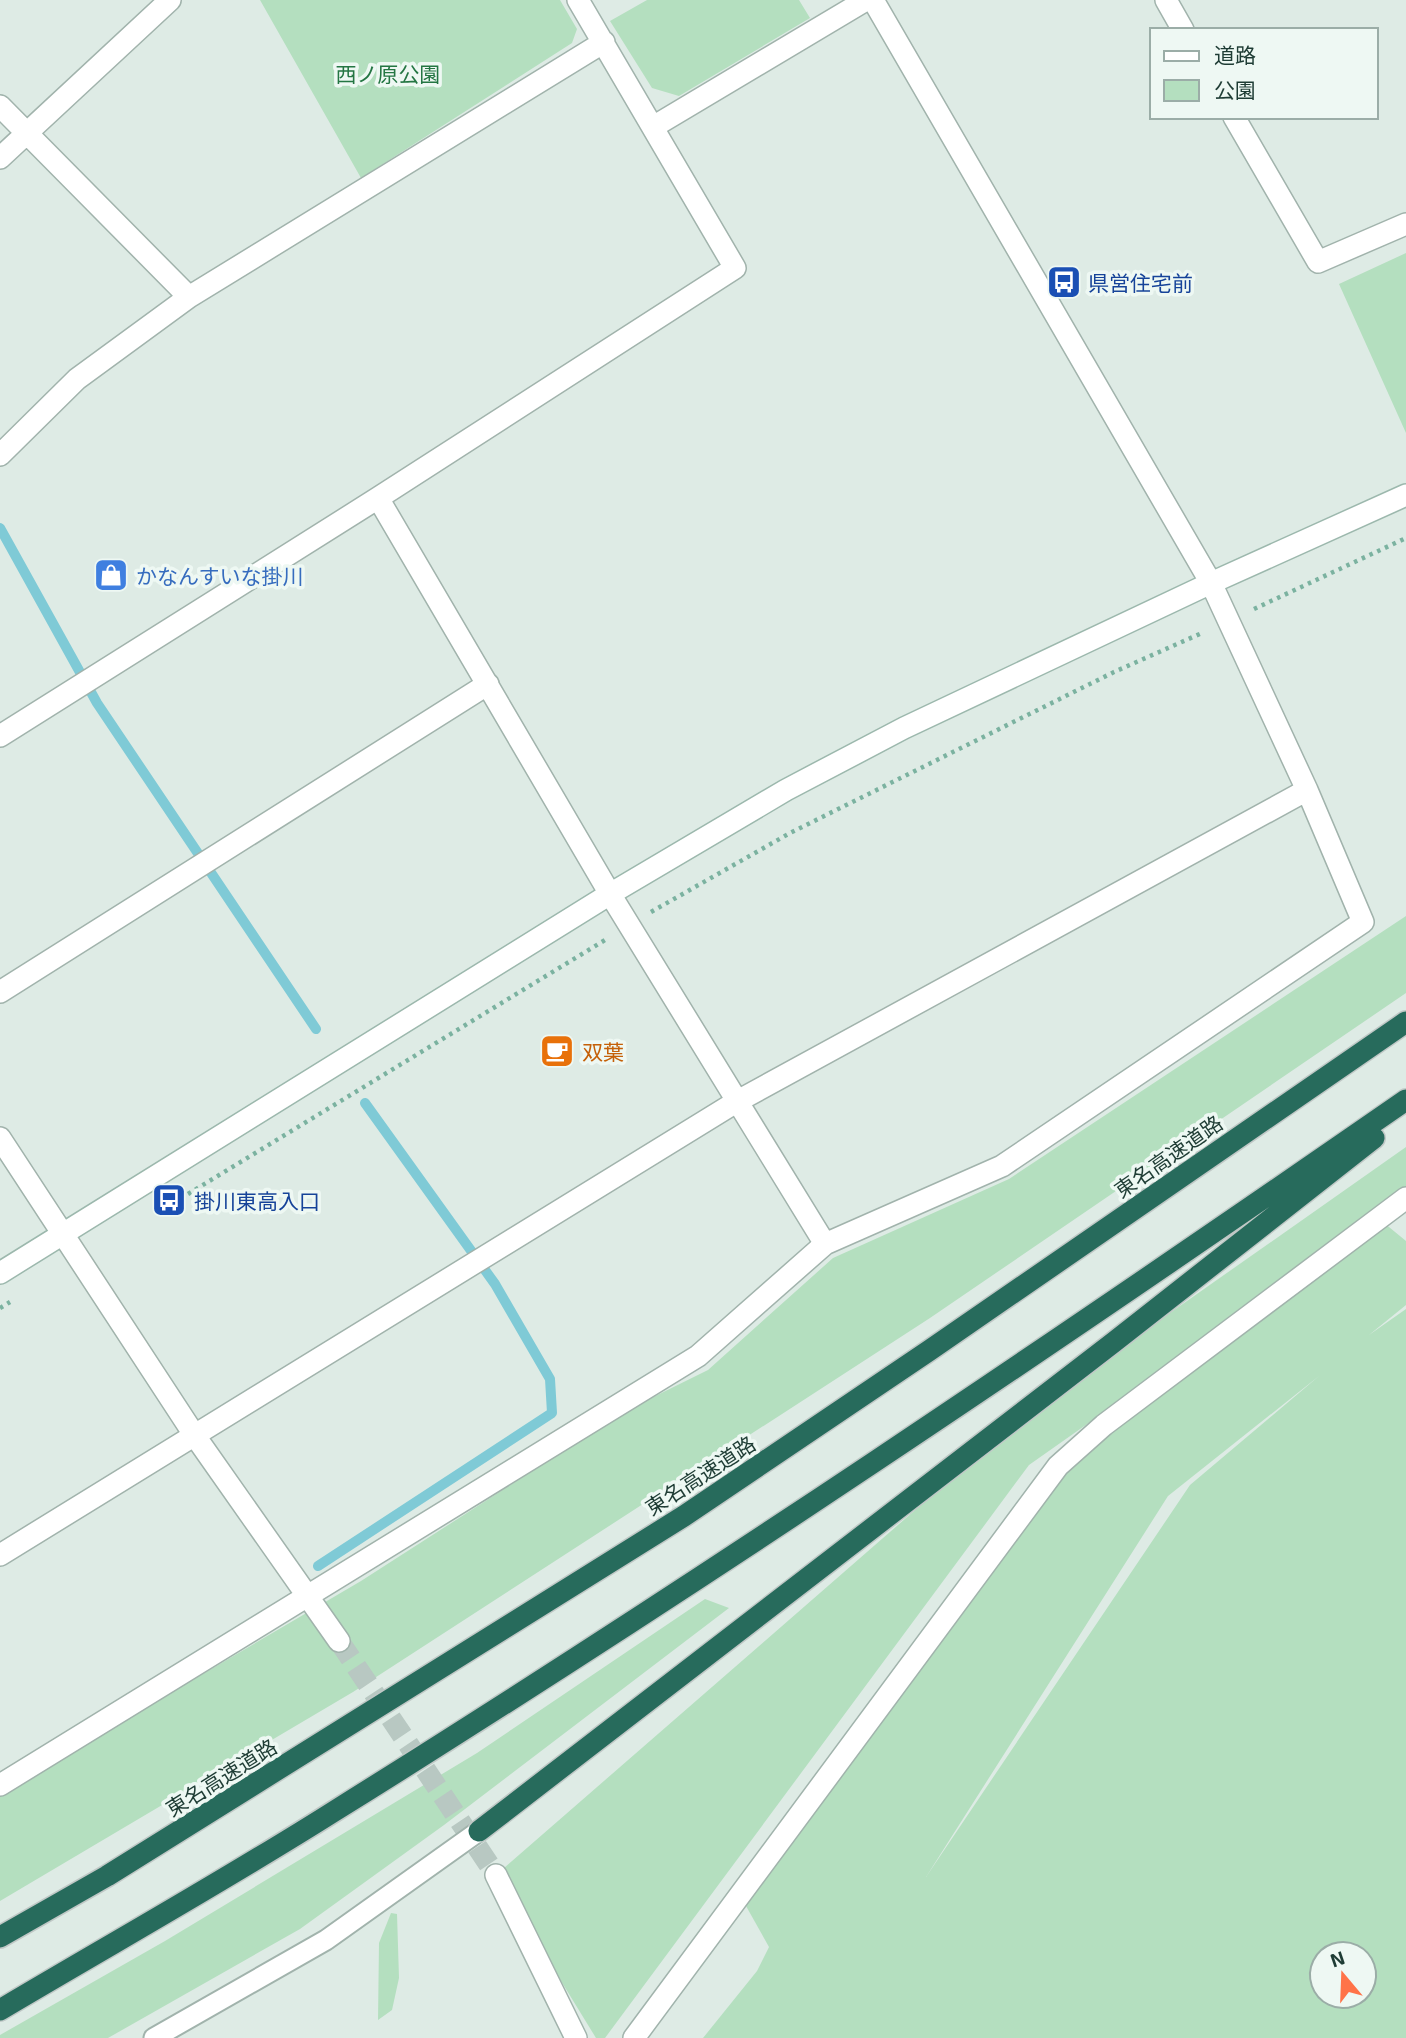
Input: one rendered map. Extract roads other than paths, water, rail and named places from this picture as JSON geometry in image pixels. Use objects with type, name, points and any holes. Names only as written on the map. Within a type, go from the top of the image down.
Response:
[{"type":"highway","name":"東名高速道路","points":[[0,1937],[119,1869],[684,1516],[1406,1022]]},
{"type":"highway","points":[[0,2010],[331,1814],[663,1602],[1027,1362],[1406,1100]]},
{"type":"highway","points":[[479,1831],[1092,1359],[1406,1113]]},
{"type":"street","points":[[0,158],[170,0]]},
{"type":"street","points":[[0,736],[378,498],[735,268],[579,0]]},
{"type":"street","points":[[653,127],[866,0]]},
{"type":"street","points":[[0,1785],[698,1356],[825,1244],[1002,1166],[1363,922],[1307,790],[1211,583],[873,0]]},
{"type":"street","points":[[1166,0],[1183,28]]},
{"type":"street","points":[[0,455],[77,379],[189,298],[604,43]]},
{"type":"street","points":[[0,106],[189,298]]},
{"type":"street","points":[[1235,119],[1318,262],[1406,224]]},
{"type":"street","points":[[0,1273],[610,894],[786,790],[904,728],[1211,583],[1406,495]]},
{"type":"street","points":[[378,498],[610,894],[825,1244]]},
{"type":"street","points":[[0,992],[488,684]]},
{"type":"street","points":[[0,1555],[736,1102],[1307,790]]},
{"type":"street","points":[[0,1138],[194,1436],[339,1641]]},
{"type":"street","points":[[634,2038],[1058,1466],[1104,1425],[1406,1198]]},
{"type":"street","points":[[496,1875],[576,2038]]},
{"type":"lane","points":[[154,2038],[326,1940],[479,1831]]},
{"type":"waterway","points":[[0,528],[97,703],[316,1029]]},
{"type":"waterway","points":[[318,1566],[552,1413],[550,1379],[495,1284],[365,1103]]},
{"type":"tunnel","points":[[339,1641],[496,1875]]},
{"type":"place","name":"県営住宅前","points":[[1064,282]]},
{"type":"place","name":"かなんすいな掛川","points":[[111,575]]},
{"type":"place","name":"双葉","points":[[557,1051]]},
{"type":"place","name":"掛川東高入口","points":[[169,1200]]},
{"type":"park label","name":"西ノ原公園","points":[[388,73]]}]
